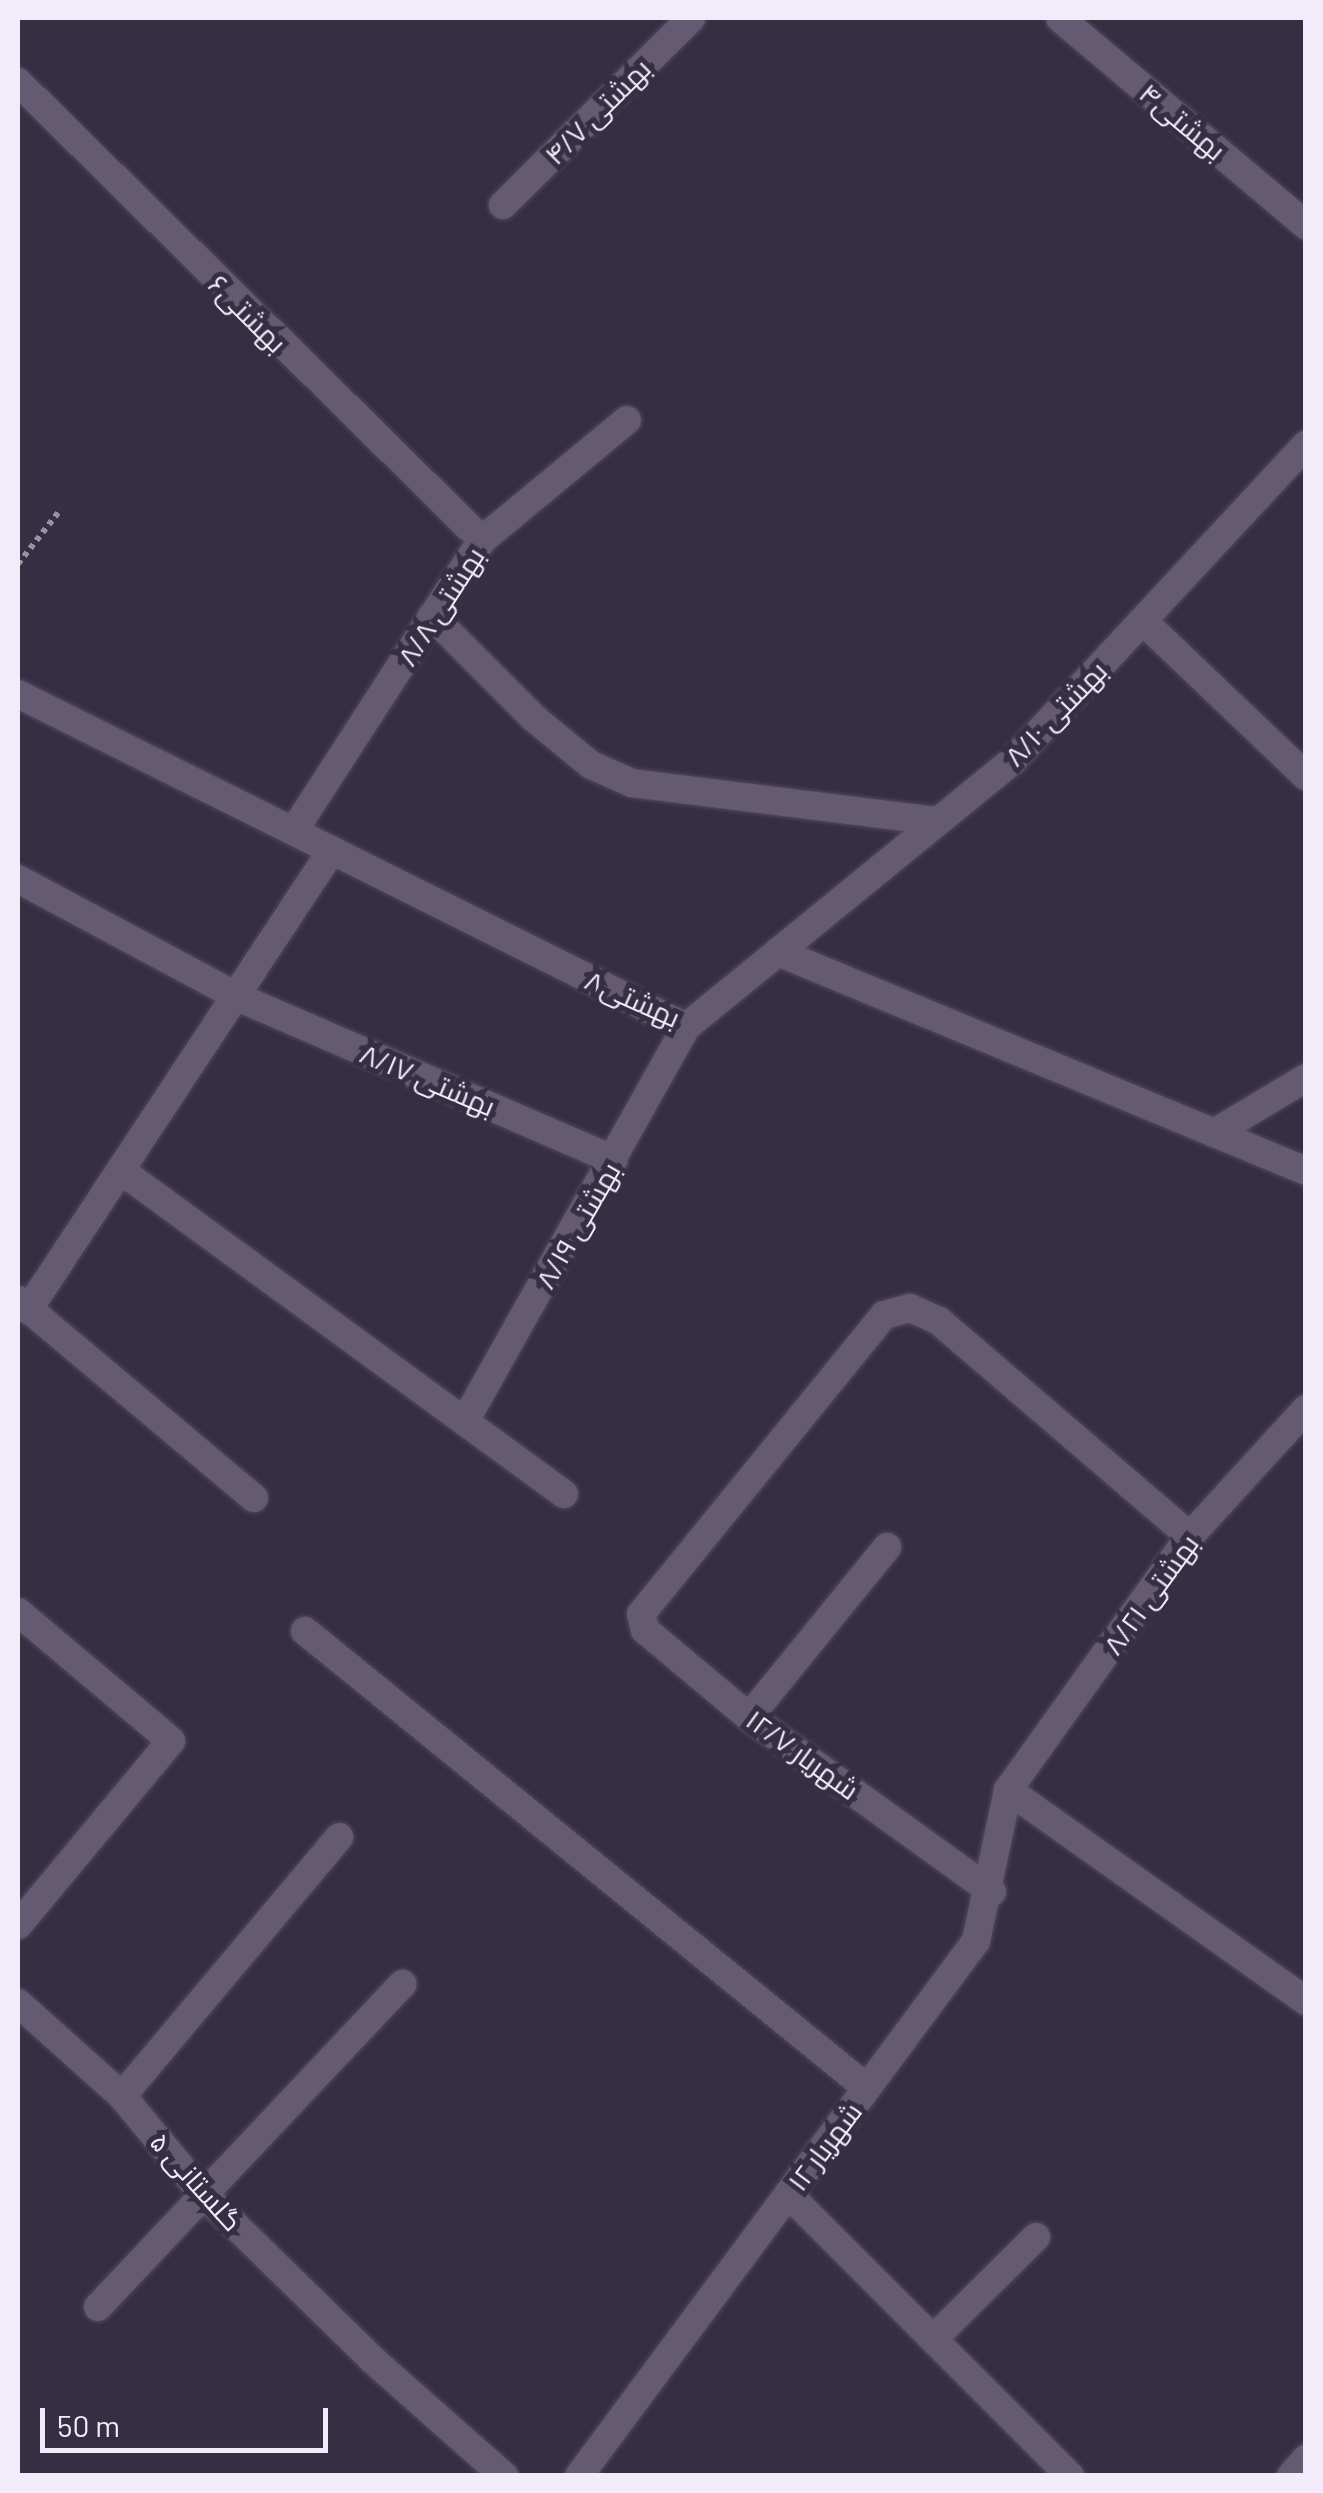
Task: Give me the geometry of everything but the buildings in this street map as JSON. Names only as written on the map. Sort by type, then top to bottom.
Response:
[{"type":"street","name":"بهشتی ۴/۷","points":[[503,204],[691,18]]},
{"type":"street","name":"بهشتی۴","points":[[1060,18],[1306,225]]},
{"type":"street","name":"بهشتی۶","points":[[18,82],[482,540]]},
{"type":"street","name":"بهشتی ۸/۸","points":[[296,829],[482,540],[627,420]]},
{"type":"street","name":"بهشتی ۸/۱۰","points":[[778,952],[1013,760],[1306,445]]},
{"type":"street","points":[[432,616],[535,719],[591,765],[632,783],[938,822]]},
{"type":"street","points":[[1143,620],[1306,776]]},
{"type":"street","name":"بهشتی۸","points":[[18,694],[296,829],[686,1027],[778,952]]},
{"type":"street","points":[[254,1498],[23,1305],[124,1172],[242,999],[332,850]]},
{"type":"street","name":"بهشتی ۸/۱۷","points":[[18,879],[242,999],[614,1160]]},
{"type":"street","points":[[778,952],[1306,1171]]},
{"type":"street","name":"بهشتی ۸/۱۹","points":[[465,1422],[686,1027]]},
{"type":"street","points":[[1214,1133],[1306,1078]]},
{"type":"street","points":[[124,1172],[564,1494]]},
{"type":"street","name":"شهریار ۱۲/۷","points":[[992,1892],[750,1716],[645,1630],[650,1600],[884,1314],[910,1308],[940,1321],[1190,1536]]},
{"type":"street","name":"بهشتی ۸/۲۱","points":[[1008,1790],[1190,1536],[1306,1410]]},
{"type":"street","points":[[750,1716],[886,1547]]},
{"type":"street","points":[[18,1612],[171,1741],[18,1924]]},
{"type":"street","points":[[306,1631],[867,2088]]},
{"type":"street","points":[[1008,1790],[1306,2001]]},
{"type":"street","name":"شهریار ۱۲","points":[[579,2476],[976,1942],[992,1892],[1008,1790]]},
{"type":"street","points":[[122,2096],[338,1838]]},
{"type":"street","points":[[98,2308],[402,1984]]},
{"type":"street","name":"گلستانی ۵","points":[[18,2004],[122,2096],[203,2194],[374,2361],[504,2476]]},
{"type":"street","points":[[788,2194],[1070,2476]]},
{"type":"street","points":[[934,2339],[1036,2237]]},
{"type":"street","points":[[1291,2476],[1306,2459]]},
{"type":"path","points":[[18,564],[61,509]]}]
